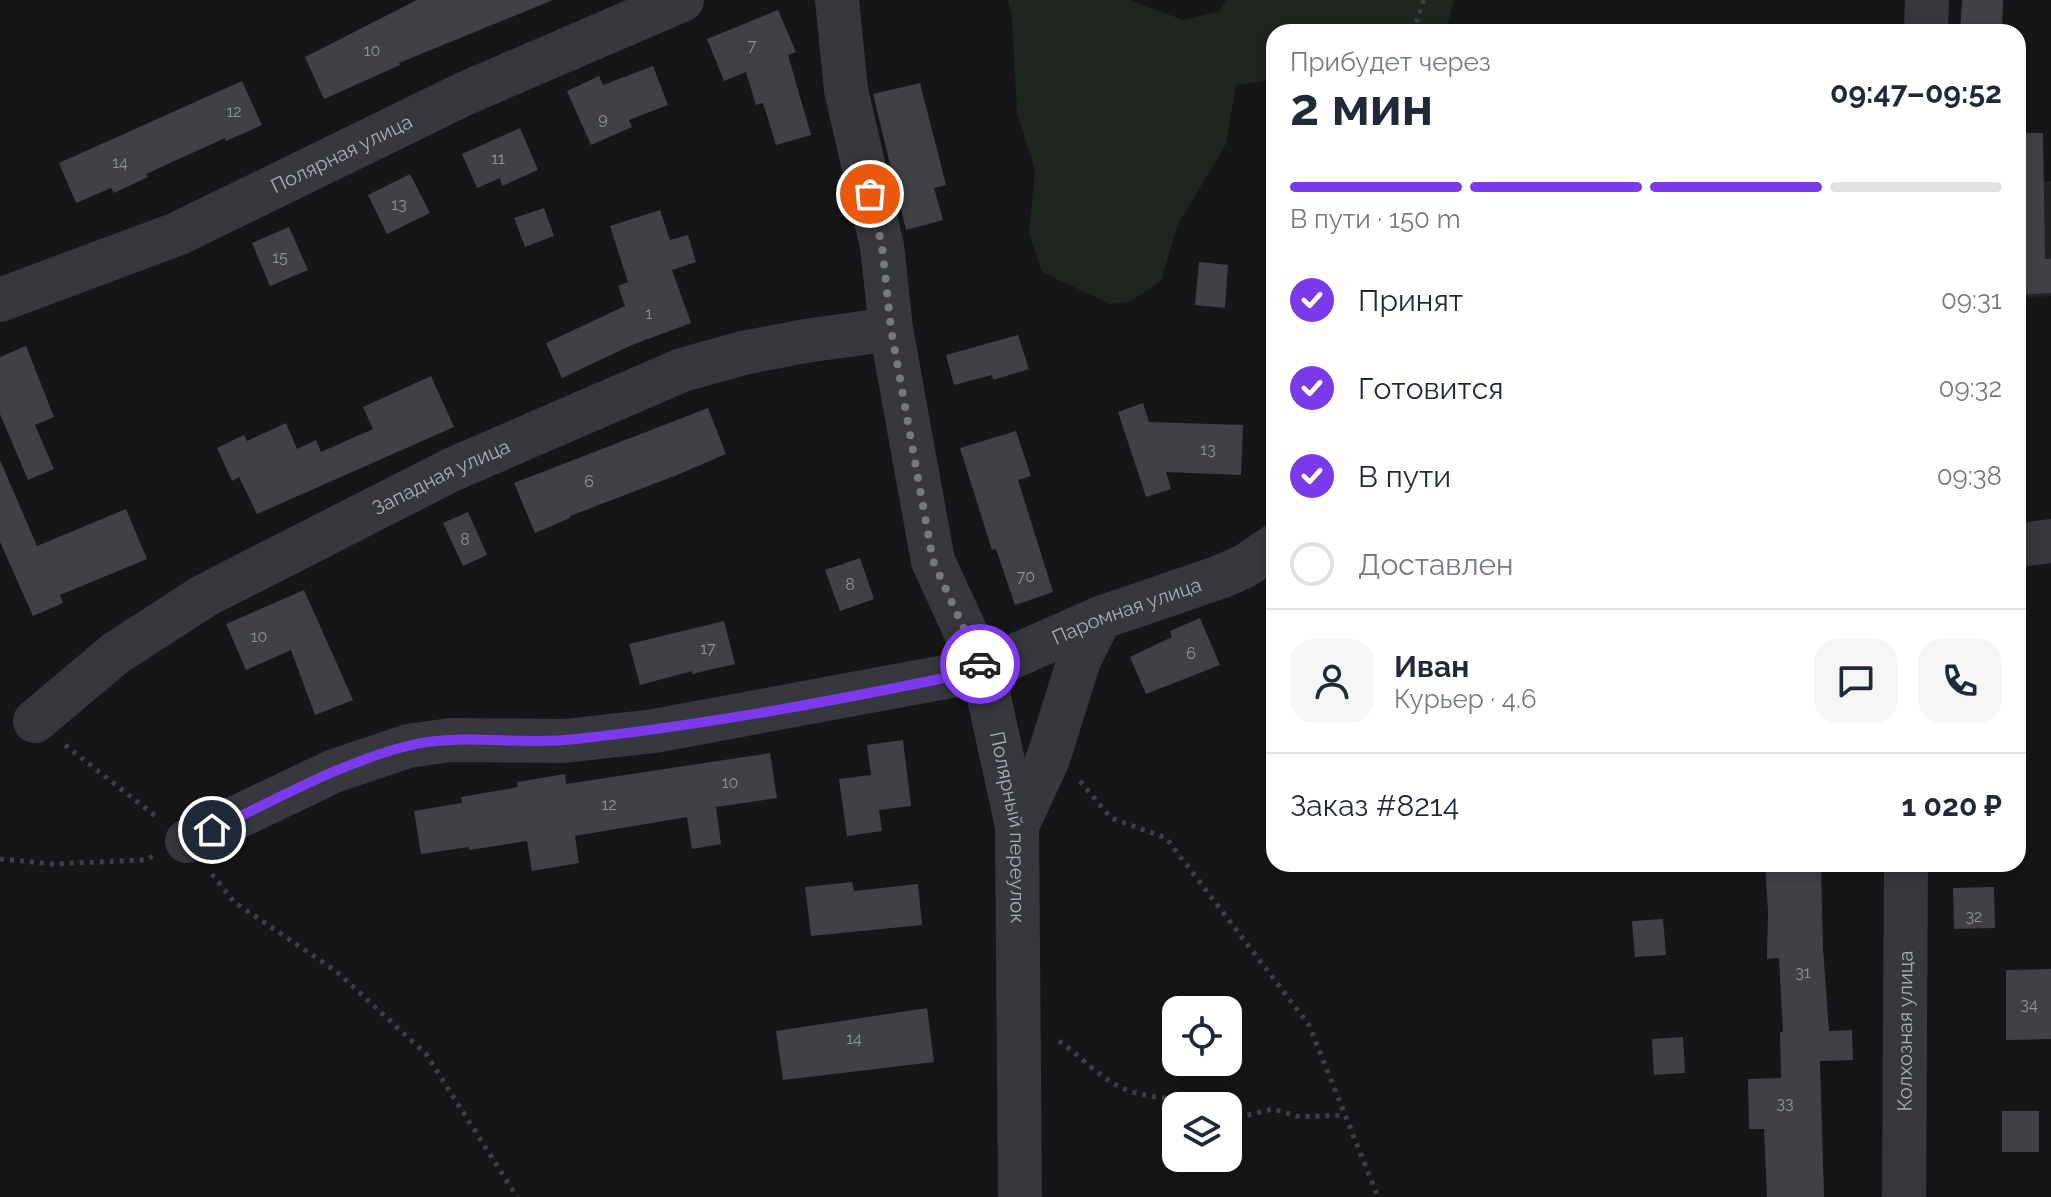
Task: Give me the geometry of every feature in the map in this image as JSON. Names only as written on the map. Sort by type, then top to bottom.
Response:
[{"type":"street","name":"Полярная улица","points":[[0,300],[177,234],[453,99],[682,0]]},
{"type":"street","name":"Полярный переулок","points":[[837,0],[846,90],[882,246],[891,329],[933,561],[983,670],[1017,826],[1020,1197]]},
{"type":"street","points":[[1926,24],[1927,0]]},
{"type":"street","name":"Западная улица","points":[[35,721],[116,653],[204,596],[451,470],[682,370],[759,350],[891,329]]},
{"type":"street","points":[[2026,544],[2051,541]]},
{"type":"street","name":"Паромная улица","points":[[187,841],[334,771],[408,746],[451,740],[564,741],[654,731],[983,670],[1100,618],[1220,577],[1245,566],[1266,552]]},
{"type":"street","points":[[1017,826],[1048,759],[1079,660],[1100,618]]},
{"type":"street","name":"Колхозная улица","points":[[1904,1197],[1906,872]]},
{"type":"path","points":[[1416,24],[1424,0]]},
{"type":"path","points":[[35,721],[187,841],[234,902],[336,971],[426,1054],[517,1197]]},
{"type":"path","points":[[1048,759],[1081,781],[1111,818],[1166,838],[1309,1025],[1378,1197]]},
{"type":"path","points":[[0,859],[53,864],[145,860],[187,841]]},
{"type":"path","points":[[1018,1027],[1060,1042],[1103,1076],[1128,1091],[1162,1096]]},
{"type":"path","points":[[1242,1117],[1273,1109],[1300,1117],[1345,1115]]},
{"type":"shaded area","points":[[1008,0],[1130,0],[1183,20],[1220,11],[1226,0],[1454,0],[1447,24],[1266,24],[1266,81],[1236,85],[1226,144],[1177,226],[1161,281],[1130,302],[1110,304],[1042,272],[1029,233],[1035,169],[1017,113],[1012,16]]},
{"type":"shaded area","points":[[2051,181],[2051,296],[2026,298],[2026,182]]},
{"type":"building","points":[[417,0],[553,0],[399,63],[324,99],[305,57]]},
{"type":"building","points":[[1962,0],[2003,0],[2002,24],[1960,24]]},
{"type":"building","points":[[778,10],[796,52],[788,55],[811,135],[776,145],[763,103],[756,105],[746,72],[724,81],[707,39]]},
{"type":"building","points":[[653,66],[668,105],[629,120],[632,127],[591,145],[567,91],[599,76],[603,85]]},
{"type":"building","points":[[242,81],[262,125],[226,141],[225,138],[146,174],[148,177],[114,193],[111,188],[76,203],[59,163]]},
{"type":"building","points":[[920,83],[946,185],[934,188],[943,220],[906,230],[873,94]]},
{"type":"building","points":[[520,128],[538,170],[502,186],[500,178],[477,188],[462,154]]},
{"type":"building","points":[[2026,133],[2043,133],[2045,259],[2051,259],[2051,293],[2026,295]]},
{"type":"building","points":[[410,174],[430,213],[387,234],[368,195]]},
{"type":"building","points":[[544,208],[554,236],[525,247],[514,218]]},
{"type":"building","points":[[660,210],[670,240],[688,235],[696,262],[672,270],[691,323],[632,345],[562,378],[546,343],[625,306],[618,286],[628,282],[610,226]]},
{"type":"building","points":[[289,227],[308,270],[270,286],[252,243]]},
{"type":"building","points":[[1199,262],[1228,265],[1225,308],[1195,305]]},
{"type":"building","points":[[1018,335],[1029,369],[993,380],[992,375],[954,385],[946,355]]},
{"type":"building","points":[[26,346],[54,417],[35,425],[54,469],[28,480],[0,414],[0,357]]},
{"type":"building","points":[[431,376],[454,427],[257,514],[239,477],[232,481],[217,448],[244,435],[247,441],[286,423],[297,449],[316,440],[321,452],[373,429],[363,407]]},
{"type":"building","points":[[1143,403],[1149,422],[1243,425],[1241,475],[1166,472],[1171,489],[1146,497],[1118,412]]},
{"type":"building","points":[[708,408],[726,454],[535,533],[514,483]]},
{"type":"building","points":[[1016,431],[1031,476],[1018,480],[1053,592],[1015,605],[996,549],[992,550],[960,448]]},
{"type":"building","points":[[0,460],[37,546],[126,509],[147,559],[60,595],[63,603],[33,616],[0,542]]},
{"type":"building","points":[[468,512],[487,555],[463,566],[443,523]]},
{"type":"building","points":[[860,558],[874,599],[840,611],[825,570]]},
{"type":"building","points":[[304,590],[353,700],[315,715],[291,650],[246,670],[226,624]]},
{"type":"building","points":[[1200,618],[1220,665],[1146,694],[1130,657],[1172,637],[1170,631]]},
{"type":"building","points":[[724,621],[735,664],[692,674],[692,671],[640,685],[629,644]]},
{"type":"building","points":[[903,740],[911,806],[879,810],[882,831],[847,836],[839,779],[871,775],[867,745]]},
{"type":"building","points":[[770,753],[777,798],[716,807],[721,844],[692,849],[687,817],[575,836],[579,863],[532,871],[527,841],[421,854],[414,811],[462,803],[461,797],[518,787],[517,782],[565,774],[566,784]]},
{"type":"building","points":[[1766,872],[1821,872],[1829,1031],[1852,1030],[1853,1060],[1820,1061],[1824,1197],[1767,1197],[1764,1129],[1749,1129],[1748,1079],[1781,1078],[1780,1032],[1783,1032],[1779,958],[1767,959]]},
{"type":"building","points":[[852,882],[854,891],[918,884],[922,925],[811,936],[805,887]]},
{"type":"building","points":[[1994,887],[1995,928],[1954,929],[1953,888]]},
{"type":"building","points":[[1663,919],[1666,955],[1635,957],[1632,921]]},
{"type":"building","points":[[2051,969],[2051,1039],[2006,1040],[2006,970]]},
{"type":"building","points":[[927,1008],[934,1062],[783,1080],[776,1031]]},
{"type":"building","points":[[1683,1037],[1685,1073],[1654,1075],[1652,1039]]},
{"type":"building","points":[[2002,1111],[2039,1111],[2039,1152],[2002,1152]]},
{"type":"way so far","points":[[870,194],[882,246],[891,329],[933,561],[980,664]]},
{"type":"route","points":[[212,830],[334,771],[408,746],[451,740],[564,741],[654,731],[983,670],[980,664]]}]
